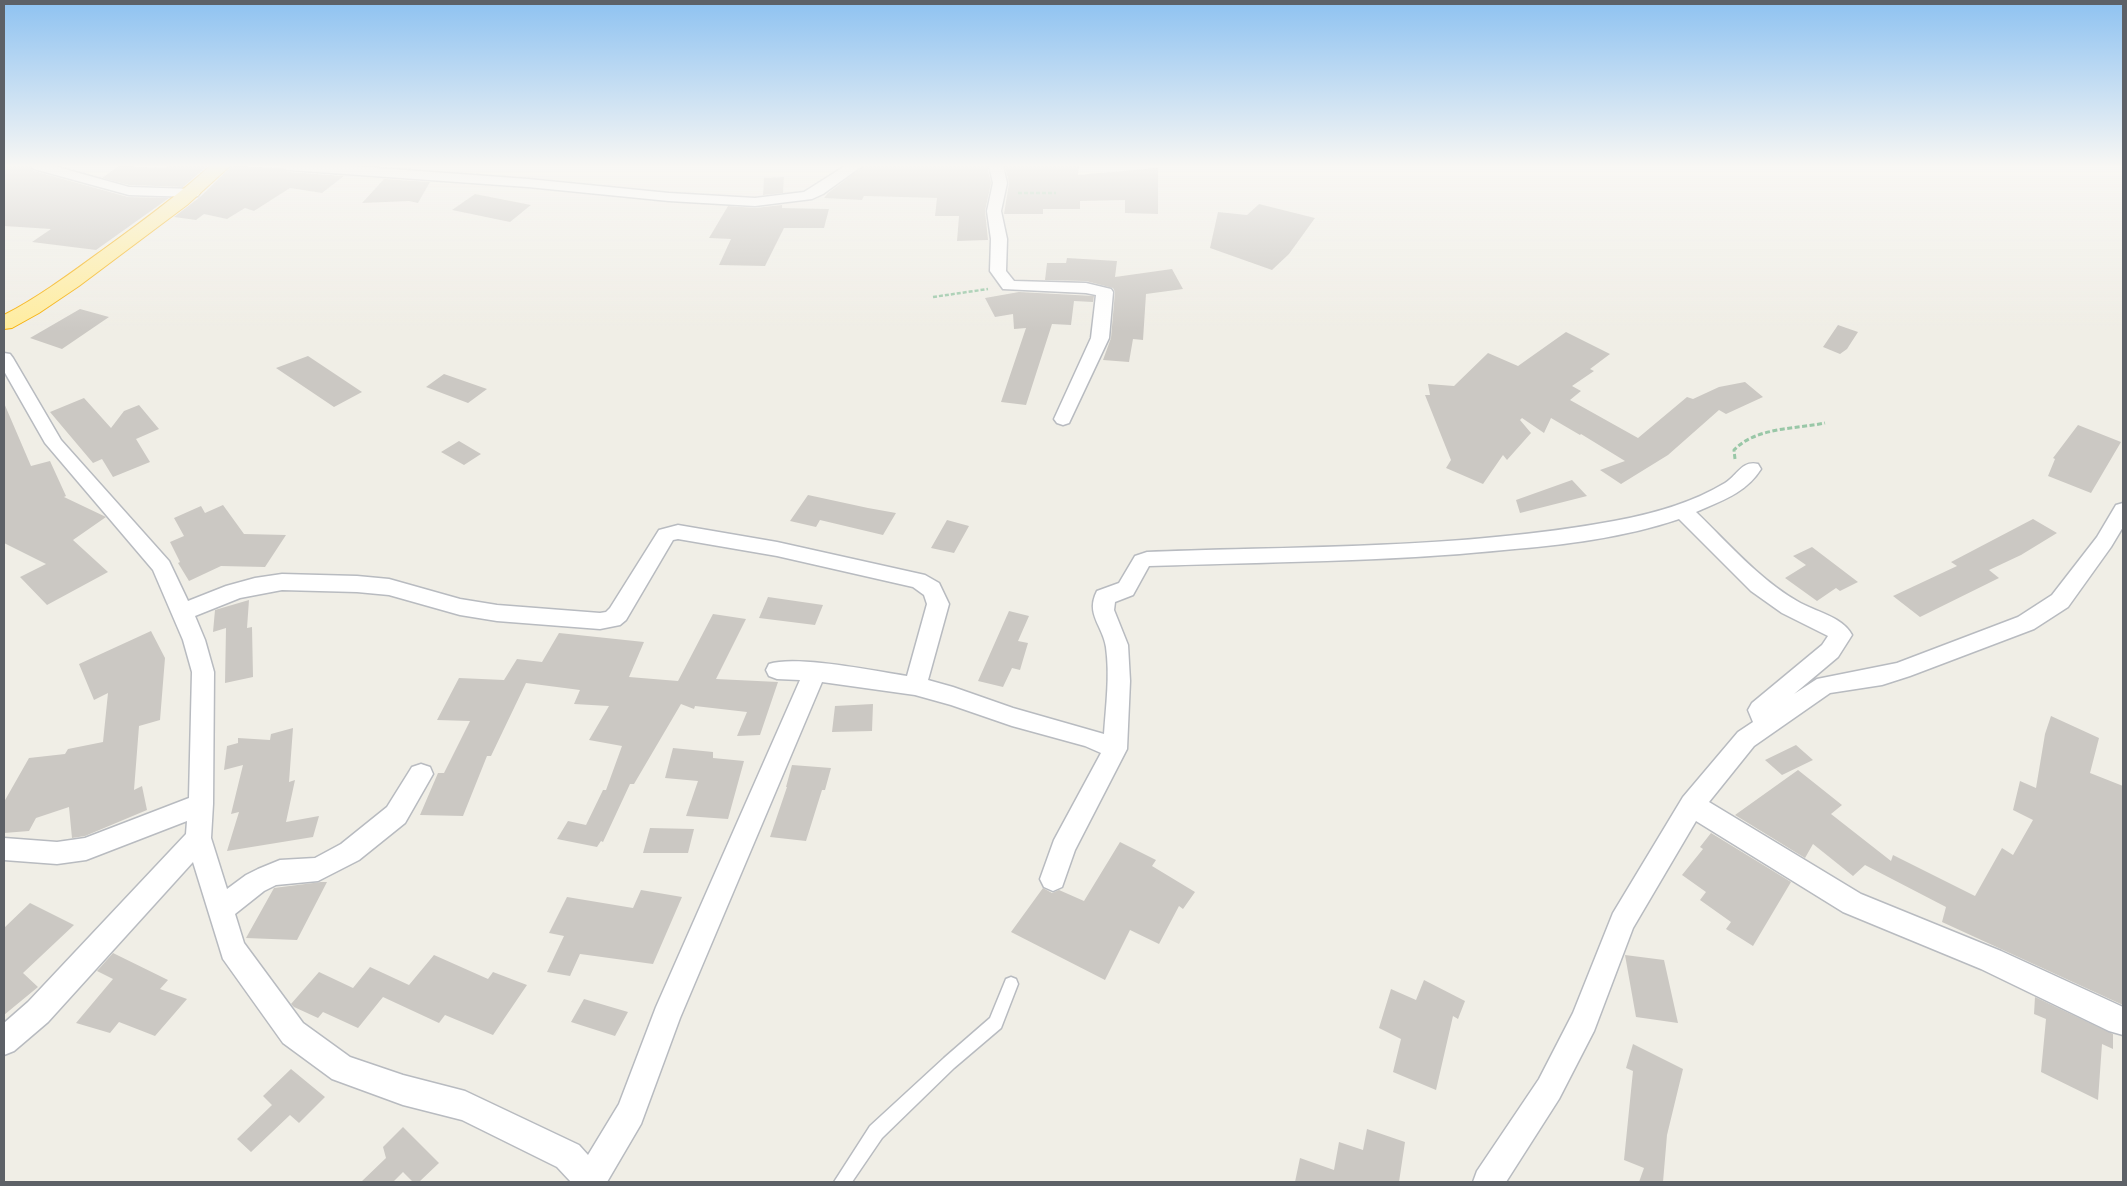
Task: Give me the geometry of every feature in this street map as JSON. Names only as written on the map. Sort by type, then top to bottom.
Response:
[{"type":"highway","points":[[4,323],[47,299],[153,221]]},
{"type":"street","points":[[996,221],[998,239],[998,270],[1009,286],[1086,288],[1105,292],[1100,338],[1063,419]]},
{"type":"street","points":[[4,358],[24,389],[54,443],[162,566],[194,640],[203,672],[201,804],[198,838],[222,909],[233,950],[293,1033],[342,1069],[403,1090],[465,1106],[568,1156],[591,1182],[630,1114],[666,1017],[815,672]]},
{"type":"street","points":[[1053,879],[1063,848],[1115,749],[1119,681],[1117,645],[1103,610],[1104,598],[1126,589],[1142,561],[1147,559],[1190,557],[1392,552],[1501,544],[1584,534],[1628,526],[1683,511],[1746,476]]},
{"type":"street","points":[[1488,1182],[1549,1089],[1584,1021],[1622,922],[1692,806],[1746,739],[1826,685],[1882,676],[1902,670],[2026,623],[2060,602],[2104,542],[2123,510]]},
{"type":"street","points":[[1683,511],[1758,585],[1790,607],[1835,630],[1840,635],[1830,651],[1764,705],[1760,710],[1766,724]]},
{"type":"street","points":[[183,612],[234,592],[255,586],[282,582],[389,587],[460,607],[497,613],[600,621],[612,619],[618,614],[666,535],[678,532],[786,551],[918,580],[931,587],[936,593],[938,604],[915,686]]},
{"type":"street","points":[[777,670],[815,672],[915,686],[953,696],[1012,717],[1090,738],[1115,749]]},
{"type":"street","points":[[222,909],[255,883],[267,877],[280,872],[318,869],[350,852],[396,815],[421,774]]},
{"type":"street","points":[[4,849],[58,853],[86,849],[201,804]]},
{"type":"street","points":[[1692,806],[1852,902],[1991,960],[2123,1021]]},
{"type":"street","points":[[4,1041],[38,1012],[198,838]]},
{"type":"lane","points":[[842,1182],[876,1132],[949,1063],[996,1023],[1011,984]]},
{"type":"path","points":[[934,297],[1009,286]]},
{"type":"path","points":[[1746,476],[1733,455],[1738,443],[1765,433],[1825,423]]},
{"type":"building","points":[[4,221],[136,221],[96,250],[32,242],[51,229],[4,226]]},
{"type":"building","points":[[719,221],[826,221],[824,228],[784,228],[765,266],[719,265],[731,239],[709,238]]},
{"type":"building","points":[[959,221],[986,221],[988,240],[957,241]]},
{"type":"building","points":[[1216,221],[1313,221],[1289,254],[1272,270],[1210,248]]},
{"type":"building","points":[[1067,258],[1117,261],[1115,277],[1172,269],[1183,289],[1146,294],[1143,340],[1133,339],[1129,362],[1103,360],[1111,338],[1115,292],[1113,288],[1086,281],[1045,280],[1047,263],[1066,263]]},
{"type":"building","points":[[1019,292],[1094,296],[1093,302],[1074,301],[1071,325],[1052,324],[1026,405],[1001,402],[1026,328],[1014,329],[1013,314],[995,317],[985,298]]},
{"type":"building","points":[[80,309],[109,317],[62,349],[30,338]]},
{"type":"building","points":[[1838,325],[1858,332],[1847,349],[1840,354],[1823,347]]},
{"type":"building","points":[[1566,332],[1610,354],[1590,369],[1594,371],[1572,386],[1581,391],[1570,400],[1638,438],[1687,397],[1693,399],[1719,387],[1745,382],[1763,397],[1726,414],[1719,410],[1668,455],[1621,484],[1600,470],[1625,461],[1551,418],[1544,433],[1522,418],[1520,420],[1531,433],[1507,460],[1503,455],[1483,484],[1446,468],[1451,460],[1425,395],[1430,395],[1428,384],[1454,386],[1488,353],[1518,366]]},
{"type":"building","points":[[308,356],[362,392],[334,407],[276,368]]},
{"type":"building","points":[[444,374],[487,389],[468,403],[426,387]]},
{"type":"building","points":[[84,398],[111,428],[124,411],[139,405],[159,429],[136,439],[150,462],[113,477],[102,459],[93,463],[50,412]]},
{"type":"building","points":[[4,403],[31,466],[50,461],[66,496],[64,497],[106,517],[73,540],[108,572],[47,605],[20,577],[46,564],[4,543]]},
{"type":"building","points":[[2078,425],[2121,442],[2091,493],[2048,476],[2055,459],[2053,458]]},
{"type":"building","points":[[459,441],[481,454],[464,465],[441,452]]},
{"type":"building","points":[[1572,480],[1587,496],[1520,513],[1516,500]]},
{"type":"building","points":[[808,495],[896,513],[883,535],[820,520],[816,527],[790,521]]},
{"type":"building","points":[[223,505],[244,534],[286,535],[265,567],[221,566],[189,581],[178,563],[180,562],[170,542],[184,536],[174,518],[201,506],[205,513]]},
{"type":"building","points":[[2033,519],[2057,533],[2021,555],[1989,570],[1999,578],[1920,617],[1893,596],[1957,566],[1951,562]]},
{"type":"building","points":[[947,520],[969,526],[954,553],[931,548]]},
{"type":"building","points":[[1812,547],[1858,582],[1840,591],[1836,588],[1817,601],[1785,578],[1806,565],[1793,556]]},
{"type":"building","points":[[768,597],[823,605],[815,625],[759,618]]},
{"type":"building","points":[[249,600],[247,628],[252,627],[253,677],[225,683],[226,628],[213,632],[215,610]]},
{"type":"building","points":[[1009,611],[1029,616],[1018,641],[1028,643],[1020,670],[1012,668],[1003,687],[978,681]]},
{"type":"building","points":[[713,614],[746,619],[716,679],[778,682],[760,735],[737,736],[747,712],[695,706],[694,709],[681,704],[634,784],[630,784],[603,842],[601,841],[597,847],[557,839],[568,821],[586,825],[603,790],[606,790],[622,746],[589,740],[609,706],[574,704],[580,690],[526,683],[491,756],[487,756],[463,816],[420,815],[438,773],[444,773],[470,721],[437,720],[459,678],[504,680],[517,659],[542,662],[559,633],[644,642],[629,677],[678,681]]},
{"type":"building","points":[[151,631],[165,658],[160,720],[139,726],[134,790],[142,786],[147,810],[85,836],[72,838],[69,807],[36,818],[29,831],[4,833],[4,802],[29,758],[65,754],[68,749],[103,742],[108,693],[94,700],[79,664]]},
{"type":"building","points":[[873,704],[872,731],[832,732],[835,706]]},
{"type":"building","points":[[2051,716],[2099,738],[2090,773],[2123,786],[2123,1005],[1942,922],[1946,907],[1865,865],[1853,876],[1813,844],[1805,858],[1735,815],[1798,770],[1842,805],[1831,814],[1891,861],[1893,855],[1975,896],[2002,848],[2013,855],[2033,820],[2013,810],[2020,781],[2036,788],[2045,734]]},
{"type":"building","points":[[293,728],[289,782],[295,780],[286,822],[319,816],[313,837],[227,851],[239,812],[231,814],[243,765],[224,770],[227,746],[238,743],[238,738],[270,740],[271,734]]},
{"type":"building","points":[[1796,745],[1813,760],[1782,775],[1765,760]]},
{"type":"building","points":[[673,748],[713,752],[713,758],[744,761],[728,819],[686,816],[698,781],[665,778]]},
{"type":"building","points":[[792,765],[831,768],[806,841],[770,837],[787,787]]},
{"type":"building","points":[[650,828],[694,829],[688,853],[643,853]]},
{"type":"building","points":[[1711,833],[1791,882],[1753,946],[1726,929],[1731,922],[1700,900],[1706,892],[1682,875],[1703,849],[1700,847]]},
{"type":"building","points":[[1120,842],[1156,860],[1152,866],[1195,892],[1183,909],[1179,906],[1159,944],[1130,930],[1105,980],[1011,932],[1043,888],[1052,893],[1059,890],[1084,901]]},
{"type":"building","points":[[327,882],[297,940],[246,938],[274,888]]},
{"type":"building","points":[[641,890],[682,897],[653,964],[580,954],[570,976],[547,972],[564,936],[549,933],[567,897],[633,908]]},
{"type":"building","points":[[30,903],[74,925],[23,973],[38,987],[4,1015],[4,928]]},
{"type":"building","points":[[113,953],[168,980],[160,989],[187,999],[155,1036],[119,1022],[110,1033],[76,1023],[113,979],[97,971]]},
{"type":"building","points":[[434,955],[488,979],[493,972],[527,985],[493,1035],[445,1015],[439,1023],[383,997],[358,1028],[323,1012],[318,1018],[291,1004],[319,972],[353,988],[370,967],[409,985]]},
{"type":"building","points":[[1625,955],[1664,960],[1678,1023],[1636,1017]]},
{"type":"building","points":[[1424,980],[1465,1001],[1458,1019],[1453,1016],[1436,1090],[1393,1072],[1401,1039],[1379,1028],[1391,989],[1416,1000]]},
{"type":"building","points":[[2035,997],[2113,1034],[2113,1049],[2102,1044],[2098,1100],[2041,1072],[2046,1019],[2034,1014]]},
{"type":"building","points":[[584,999],[628,1012],[615,1036],[571,1022]]},
{"type":"building","points":[[1633,1044],[1683,1069],[1667,1135],[1663,1182],[1639,1182],[1644,1168],[1624,1160],[1633,1071],[1626,1068]]},
{"type":"building","points":[[291,1069],[325,1097],[299,1123],[290,1115],[251,1152],[237,1139],[272,1105],[263,1096]]},
{"type":"building","points":[[403,1127],[439,1163],[419,1182],[413,1182],[403,1172],[393,1182],[361,1182],[386,1158],[383,1147]]},
{"type":"building","points":[[1367,1129],[1405,1142],[1399,1182],[1295,1182],[1300,1158],[1334,1170],[1339,1142],[1363,1150]]}]
